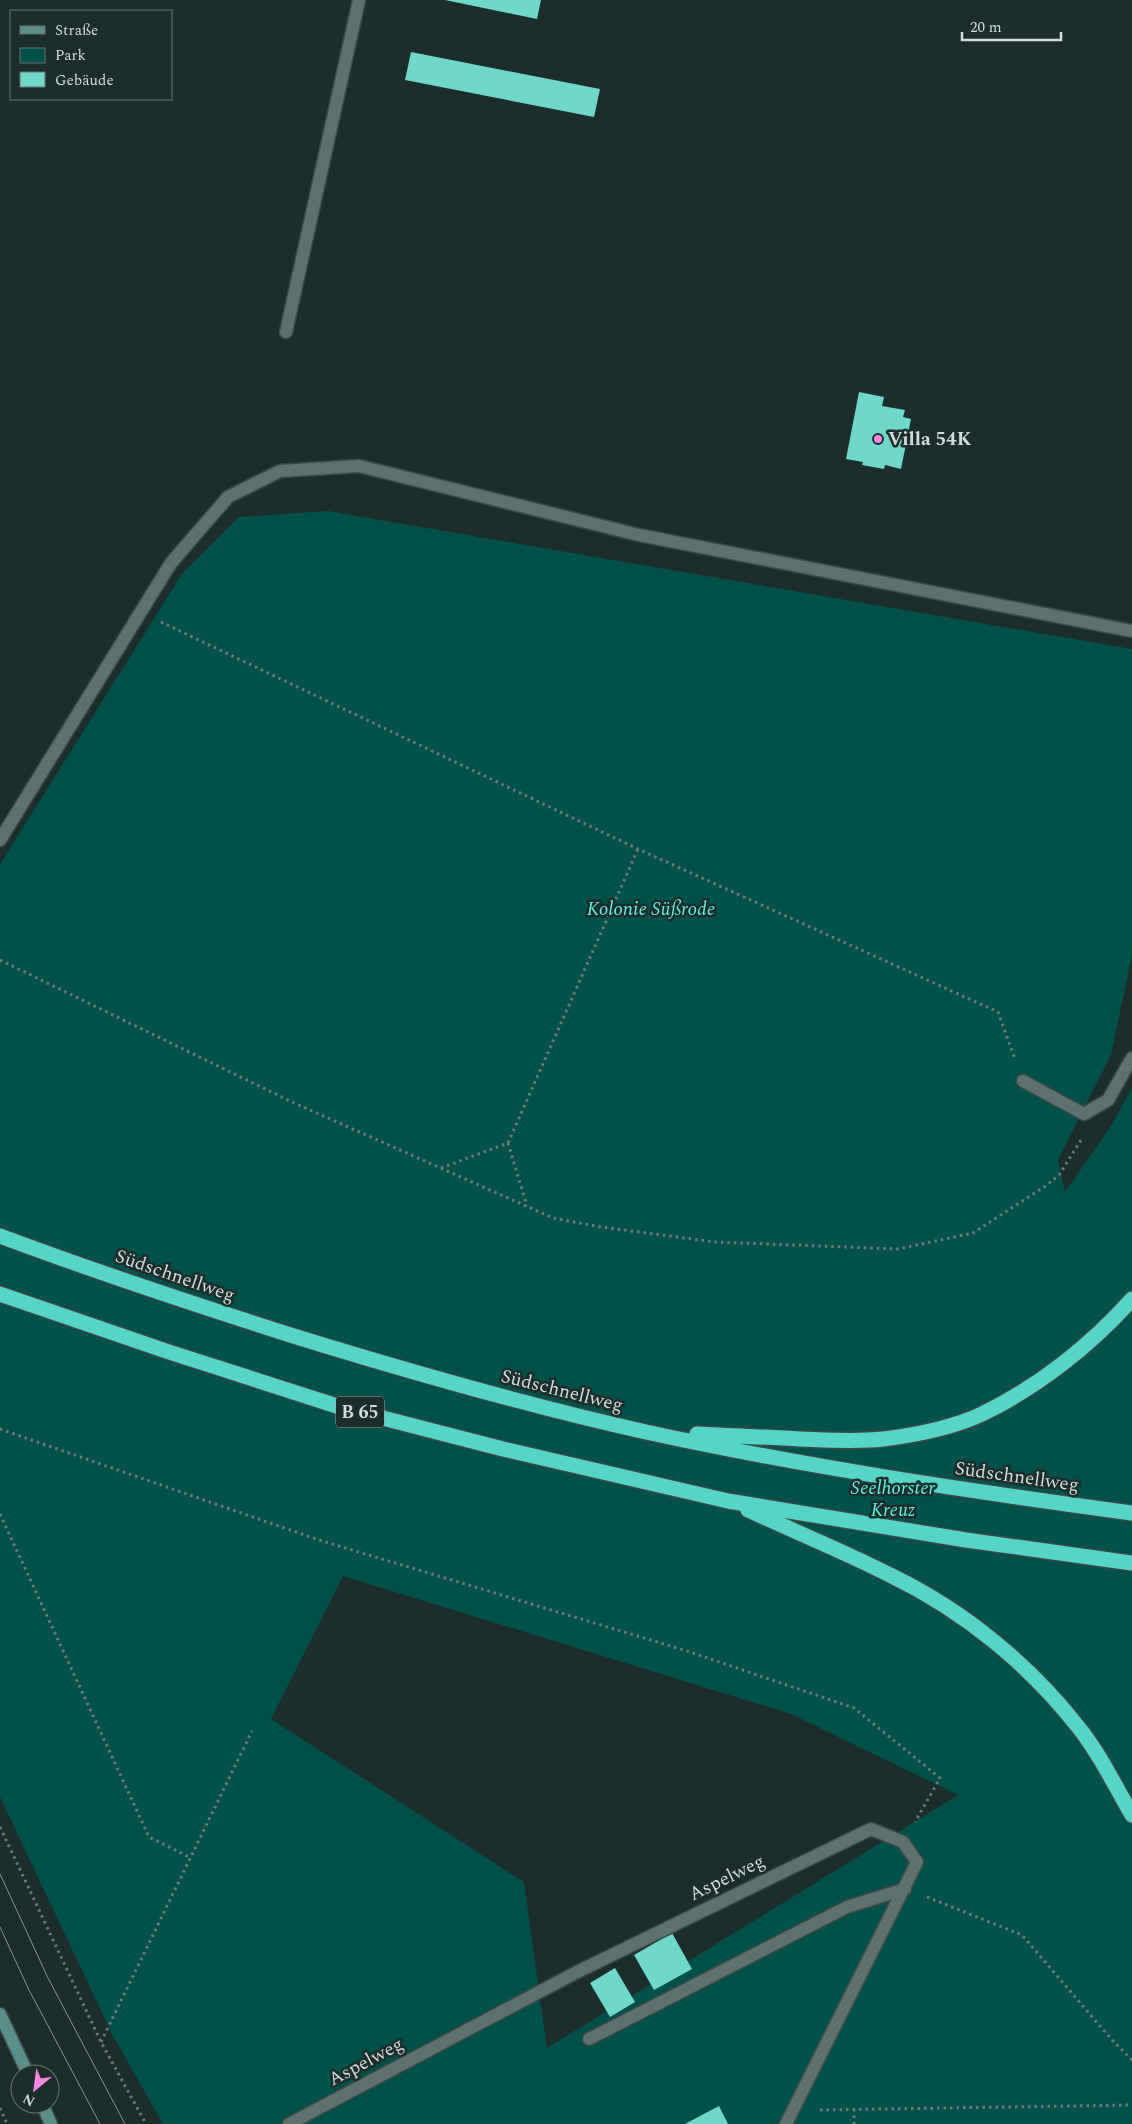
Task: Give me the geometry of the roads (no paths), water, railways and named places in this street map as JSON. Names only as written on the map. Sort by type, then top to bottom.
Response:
[{"type":"highway","name":"Südschnellweg","points":[[0,1236],[186,1302],[353,1354],[508,1398],[646,1432],[792,1460],[983,1493],[1132,1513]]},
{"type":"highway","name":"B 65","points":[[0,1294],[340,1407],[503,1449],[728,1501],[966,1540],[1132,1563]]},
{"type":"highway","points":[[646,1432],[829,1440],[882,1439],[929,1432],[981,1415],[1023,1392],[1068,1359],[1102,1330],[1132,1299]]},
{"type":"highway","points":[[728,1501],[894,1576],[951,1611],[1006,1651],[1047,1691],[1079,1728],[1132,1815]]},
{"type":"main road","points":[[0,2014],[23,2064]]},
{"type":"lane","points":[[286,332],[359,0]]},
{"type":"lane","points":[[0,840],[171,563],[228,497],[280,471],[359,466],[639,535],[1132,631]]},
{"type":"lane","points":[[1023,1081],[1084,1114],[1108,1100],[1132,1058]]},
{"type":"lane","name":"Aspelweg","points":[[289,2124],[578,1972],[871,1829],[903,1842],[917,1862],[905,1889]]},
{"type":"lane","points":[[589,2039],[847,1907],[905,1889]]},
{"type":"lane","points":[[786,2124],[905,1889]]},
{"type":"tram line","points":[[0,1874],[48,1978],[125,2124]]},
{"type":"tram line","points":[[0,1927],[28,1988],[100,2124]]},
{"type":"place","name":"Villa 54K","points":[[878,439]]},
{"type":"park label","name":"Kolonie Süßrode","points":[[651,909]]},
{"type":"park label","name":"Seelhorster Kreuz","points":[[893,1499]]}]
